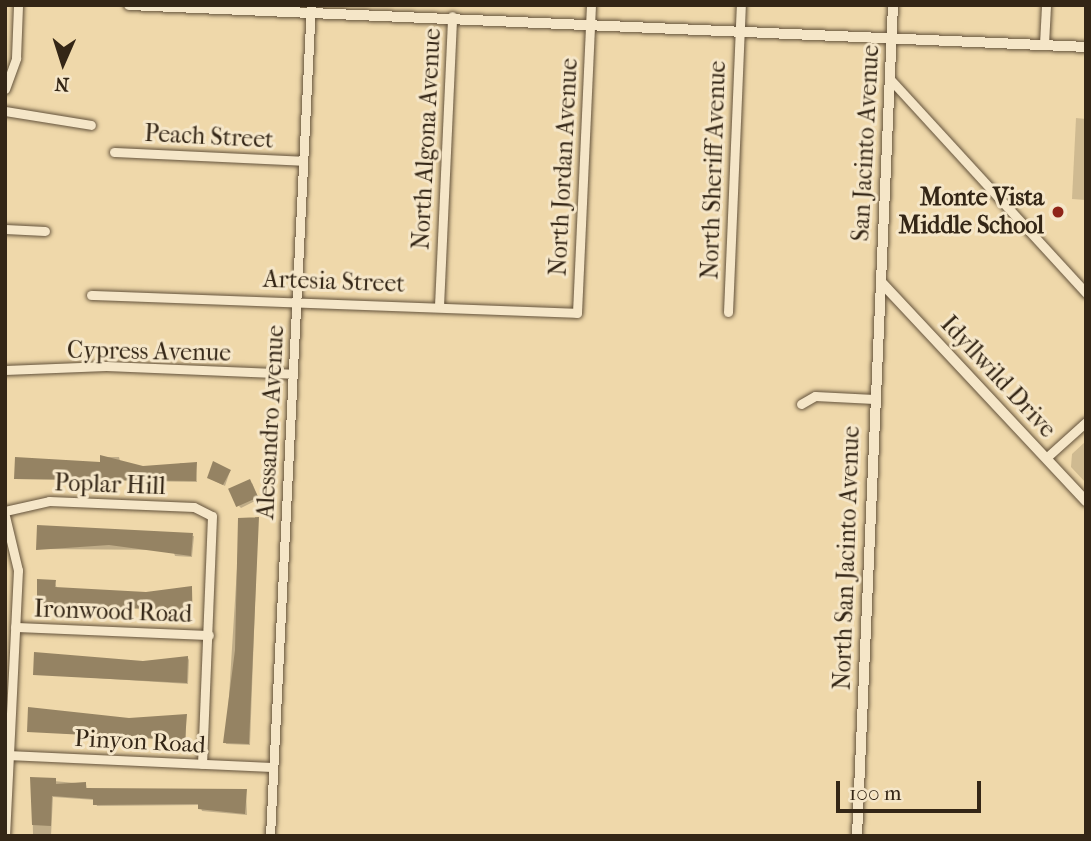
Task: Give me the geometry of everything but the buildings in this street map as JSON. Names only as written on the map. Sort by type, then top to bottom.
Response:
[{"type":"street","points":[[5,89],[16,58],[19,5]]},
{"type":"street","points":[[129,5],[311,8],[1086,47]]},
{"type":"street","name":"North Jordan Avenue","points":[[577,313],[591,5]]},
{"type":"street","name":"North Sheriff Avenue","points":[[728,312],[741,5]]},
{"type":"street","name":"San Jacinto Avenue","points":[[881,282],[893,5]]},
{"type":"street","points":[[1044,44],[1046,5]]},
{"type":"street","name":"Alessandro Avenue","points":[[270,836],[311,8]]},
{"type":"street","name":"North Algona Avenue","points":[[439,306],[452,16]]},
{"type":"street","points":[[890,79],[1086,293]]},
{"type":"street","points":[[5,111],[91,125]]},
{"type":"street","name":"Peach Street","points":[[114,152],[303,160]]},
{"type":"street","points":[[5,229],[45,231]]},
{"type":"street","name":"North San Jacinto Avenue","points":[[857,836],[881,282]]},
{"type":"street","name":"Idyllwild Drive","points":[[881,282],[1086,501]]},
{"type":"street","name":"Artesia Street","points":[[90,295],[296,298],[577,313]]},
{"type":"street","name":"Cypress Avenue","points":[[5,370],[106,366],[293,374]]},
{"type":"street","points":[[801,404],[814,396],[874,400]]},
{"type":"street","points":[[1046,458],[1086,422]]},
{"type":"street","name":"Poplar Hill","points":[[5,514],[48,501],[194,507],[212,516],[209,635]]},
{"type":"street","points":[[5,514],[18,570],[5,836]]},
{"type":"street","name":"Ironwood Road","points":[[15,627],[209,635]]},
{"type":"street","points":[[202,764],[209,635]]},
{"type":"street","name":"Pinyon Road","points":[[7,755],[273,768]]},
{"type":"shaded area","points":[[1076,118],[1086,119],[1086,200],[1072,199]]},
{"type":"shaded area","points":[[1086,441],[1086,483],[1071,467],[1072,454]]},
{"type":"place","name":"Monte Vista Middle School","points":[[1058,212]]}]
